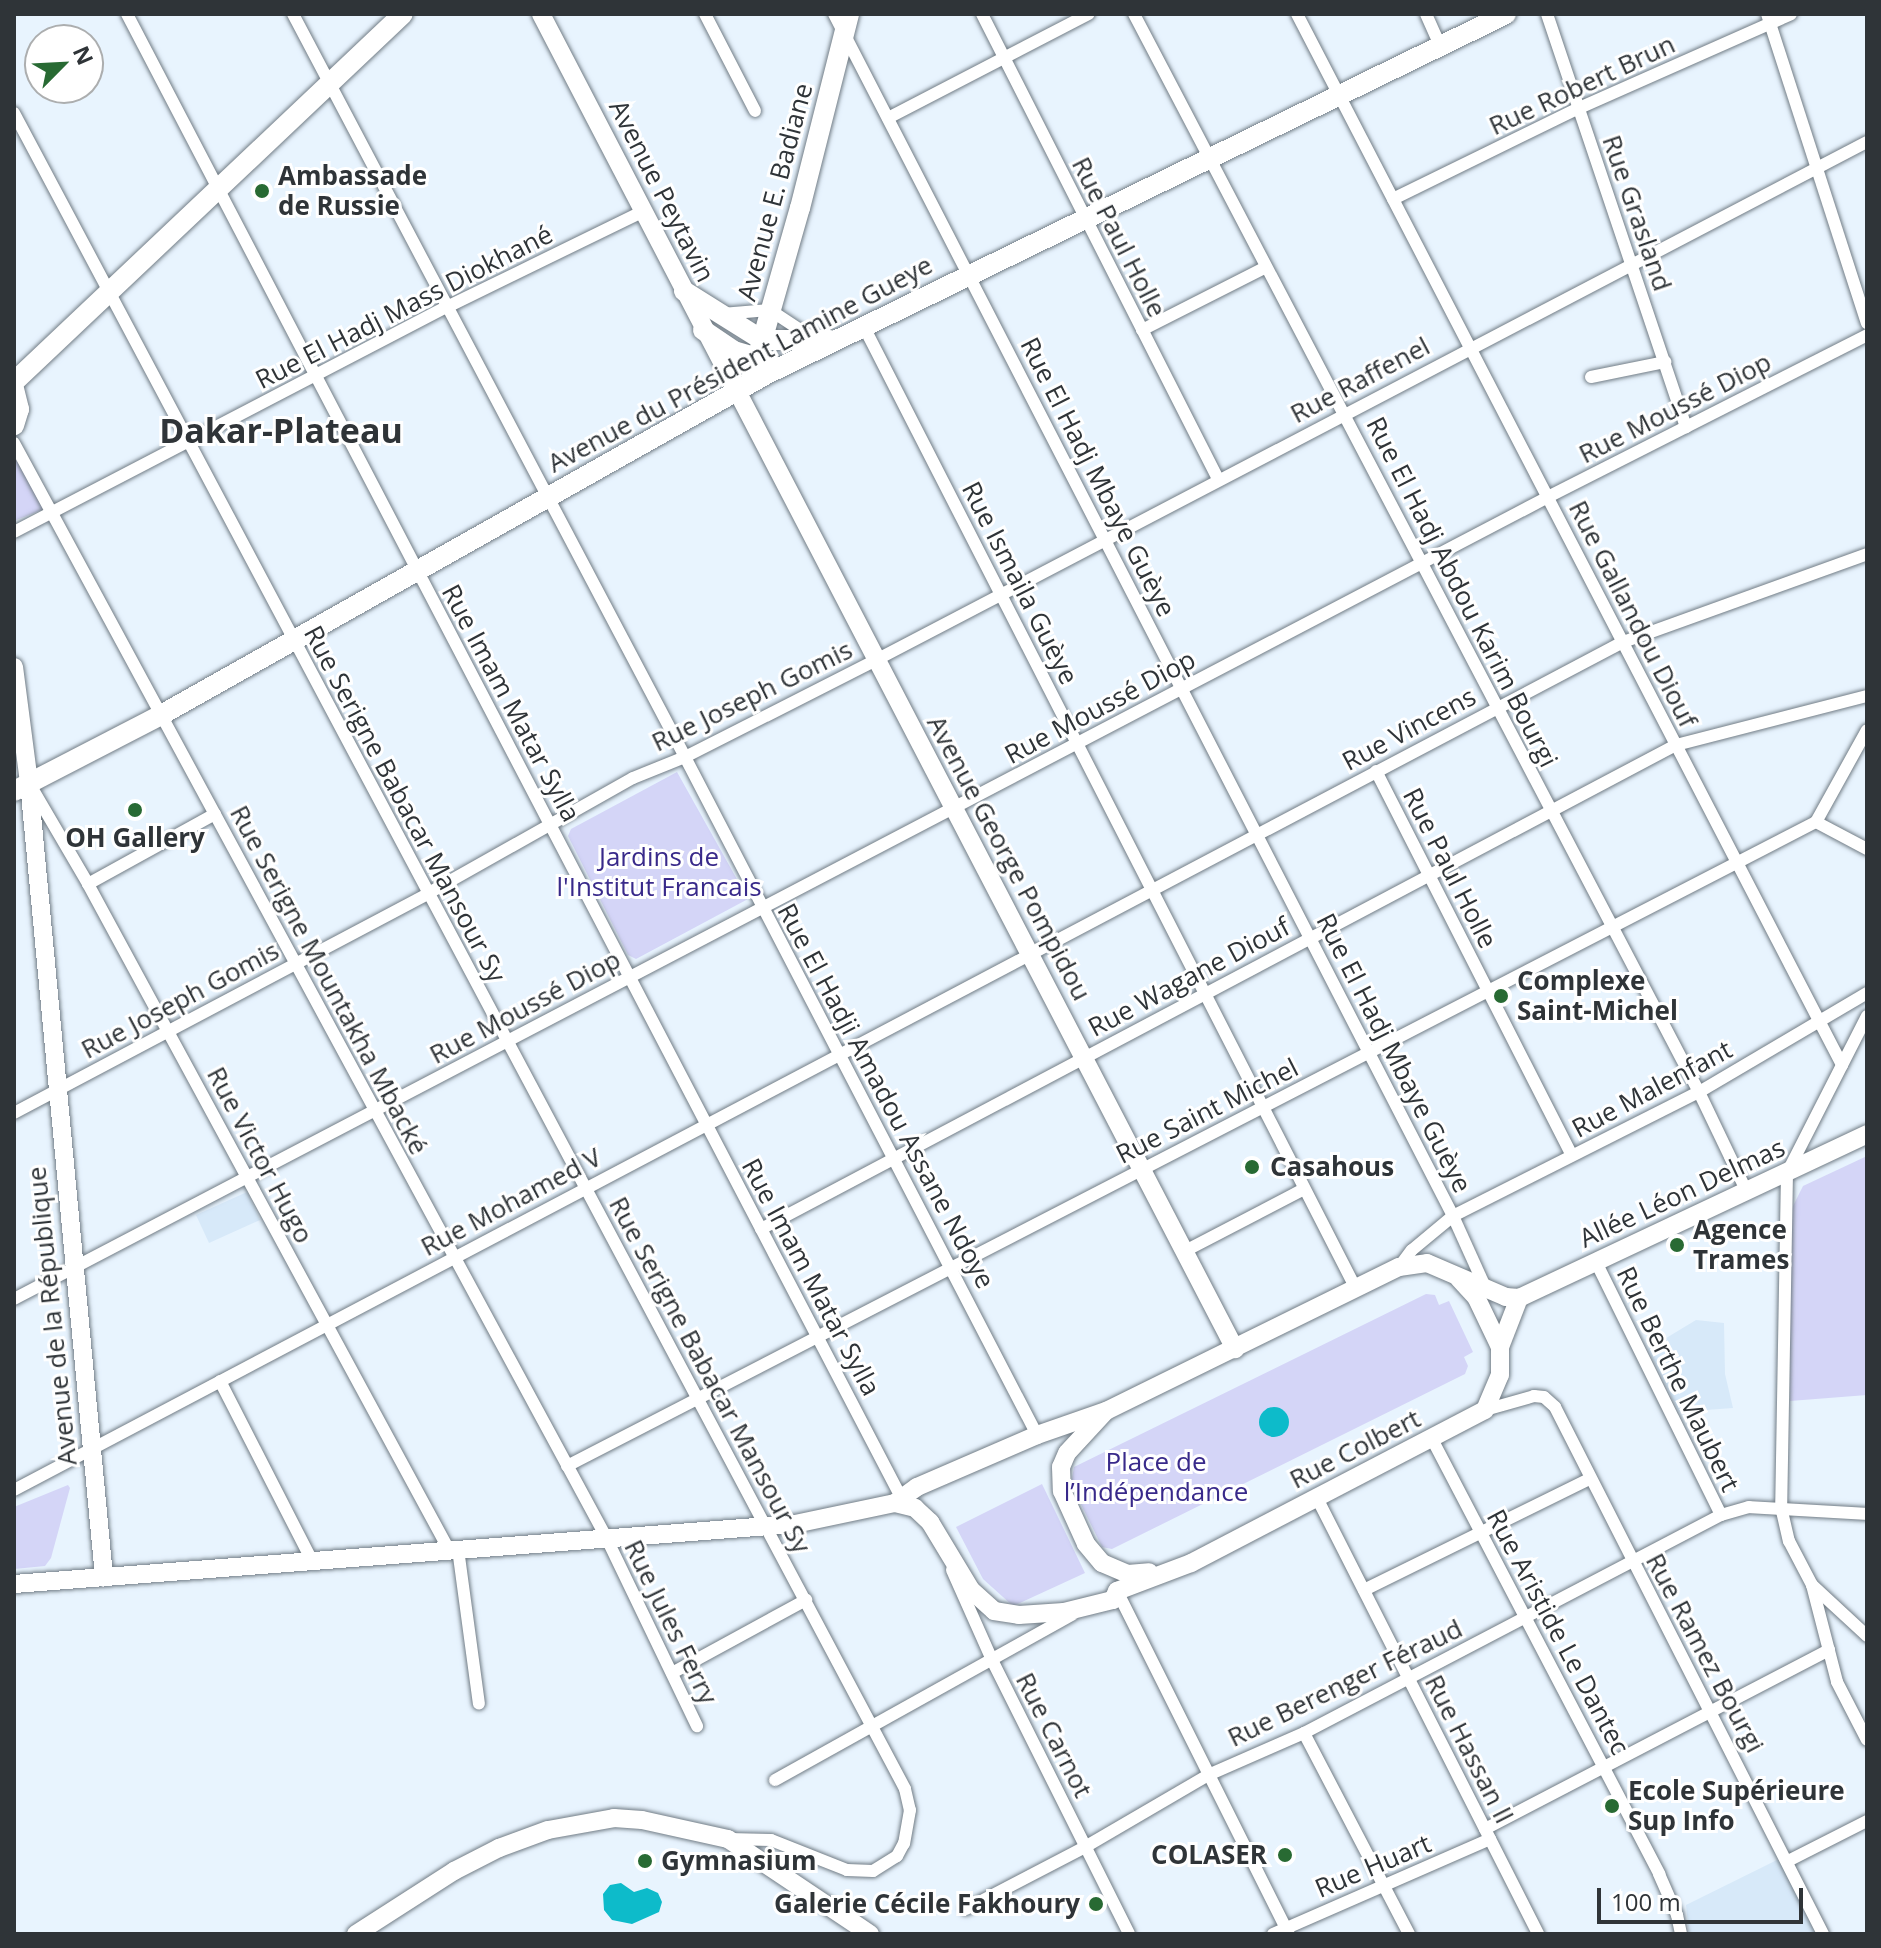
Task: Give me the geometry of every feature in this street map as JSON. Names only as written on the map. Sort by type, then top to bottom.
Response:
[{"type":"main road","points":[[14,382],[403,14]]},
{"type":"main road","name":"Avenue du Président Lamine Gueye","points":[[22,787],[161,715],[547,495],[793,362],[825,340],[863,325],[1340,97],[1506,14]]},
{"type":"main road","name":"Avenue E. Badiane","points":[[743,387],[759,350],[770,310],[842,20]]},
{"type":"main road","points":[[684,291],[722,314],[759,350],[793,362]]},
{"type":"main road","points":[[703,330],[734,351],[825,340]]},
{"type":"main road","points":[[14,389],[19,409],[14,425]]},
{"type":"street","name":"Rue Imam Matar Sylla","points":[[127,14],[818,1337],[898,1500]]},
{"type":"street","name":"Rue El Hadji Amadou Assane Ndoye","points":[[293,14],[685,757],[1037,1435]]},
{"type":"street","name":"Avenue Peytavin","points":[[541,14],[703,330],[743,387]]},
{"type":"street","points":[[705,14],[755,111]]},
{"type":"street","name":"Rue Paul Holle","points":[[982,14],[1218,479]]},
{"type":"street","points":[[888,118],[1089,14]]},
{"type":"street","name":"Rue El Hadj Abdou Karim Bourgi","points":[[1134,14],[1345,412],[1549,812],[1699,1092],[1747,1192]]},
{"type":"street","name":"Rue Gallandou Diouf","points":[[1297,14],[1842,1065]]},
{"type":"street","points":[[1426,14],[1440,46]]},
{"type":"street","name":"Rue Grasland","points":[[1547,14],[1686,427]]},
{"type":"street","name":"Rue Robert Brun","points":[[1393,199],[1769,19],[1791,14]]},
{"type":"street","points":[[1769,19],[1867,323]]},
{"type":"street","name":"Rue El Hadj Mbaye Guèye","points":[[842,20],[888,118],[1453,1216],[1485,1287]]},
{"type":"street","name":"Rue Serigne Babacar Mansour Sy","points":[[14,113],[187,444],[873,1725],[905,1789],[910,1810],[904,1843],[886,1864],[873,1871],[847,1870],[771,1840],[728,1839]]},
{"type":"street","name":"Rue Raffenel","points":[[876,660],[1345,412],[1867,142]]},
{"type":"street","name":"Rue El Hadj Mass Diokhané","points":[[14,532],[447,307],[644,211]]},
{"type":"street","points":[[1142,330],[1266,267]]},
{"type":"street","points":[[722,314],[770,310],[825,340]]},
{"type":"street","name":"Rue Ismaila Guèye","points":[[863,325],[1356,1289]]},
{"type":"street","name":"Rue Moussé Diop","points":[[14,1299],[1548,497],[1867,335]]},
{"type":"street","points":[[1591,377],[1665,362]]},
{"type":"street","name":"Avenue George Pompidou","points":[[743,387],[876,660],[1235,1349]]},
{"type":"street","name":"Rue Serigne Mountakha Mbacké","points":[[14,443],[606,1537]]},
{"type":"street","name":"Rue Vincens","points":[[1029,953],[1623,642],[1867,554]]},
{"type":"street","name":"Rue Joseph Gomis","points":[[14,1113],[427,894],[633,778],[685,757],[876,660]]},
{"type":"street","name":"Avenue de la République","points":[[14,667],[22,787],[57,1091],[104,1577]]},
{"type":"street","name":"Rue Wagane Diouf","points":[[761,1229],[1676,745],[1867,696]]},
{"type":"street","points":[[1867,730],[1816,822],[1867,849]]},
{"type":"street","name":"Rue Paul Holle","points":[[1376,771],[1572,1155]]},
{"type":"street","name":"Rue Victor Hugo","points":[[22,787],[88,884],[453,1550]]},
{"type":"street","points":[[88,884],[215,814]]},
{"type":"street","name":"Rue Saint Michel","points":[[567,1466],[1816,822]]},
{"type":"street","name":"Rue Mohamed V","points":[[14,1490],[1029,953]]},
{"type":"street","name":"Rue Malenfant","points":[[1399,1267],[1412,1250],[1453,1216],[1699,1092],[1867,993]]},
{"type":"street","points":[[1867,1016],[1787,1173],[1781,1507],[1789,1541],[1812,1585],[1837,1682],[1867,1740]]},
{"type":"street","name":"Allée Léon Delmas","points":[[1519,1298],[1867,1134]]},
{"type":"street","points":[[1185,1251],[1304,1189]]},
{"type":"street","name":"Rue Berthe Maubert","points":[[1596,1262],[1721,1515]]},
{"type":"street","points":[[14,1584],[795,1524],[898,1500],[1037,1435],[1106,1411],[1399,1267],[1427,1263],[1519,1298],[1500,1347],[1500,1375],[1485,1410]]},
{"type":"street","points":[[1453,1273],[1476,1297],[1500,1347]]},
{"type":"street","points":[[220,1381],[312,1561]]},
{"type":"street","name":"Rue Ramez Bourgi","points":[[1485,1410],[1534,1396],[1544,1397],[1555,1407],[1823,1934]]},
{"type":"street","name":"Rue Colbert","points":[[947,1553],[971,1590],[994,1611],[1019,1615],[1082,1609],[1113,1600],[1117,1591],[1191,1563],[1485,1410]]},
{"type":"street","points":[[1106,1411],[1067,1453],[1061,1467],[1065,1500],[1086,1544],[1102,1563],[1128,1574],[1191,1563]]},
{"type":"street","name":"Rue Aristide Le Dantec","points":[[1432,1439],[1659,1874],[1677,1915],[1681,1934]]},
{"type":"street","points":[[1364,1590],[1590,1479]]},
{"type":"street","name":"Rue Hassan ll","points":[[1317,1498],[1538,1934]]},
{"type":"street","points":[[898,1500],[915,1508],[930,1522],[947,1553]]},
{"type":"street","name":"Rue Berenger Féraud","points":[[966,1909],[1085,1847],[1208,1775],[1304,1733],[1721,1515],[1749,1507],[1867,1514]]},
{"type":"street","name":"Rue Jules Ferry","points":[[606,1537],[697,1726]]},
{"type":"street","points":[[453,1550],[479,1704]]},
{"type":"street","name":"Rue Carnot","points":[[947,1553],[959,1591],[1129,1934]]},
{"type":"street","points":[[1812,1585],[1867,1636]]},
{"type":"street","points":[[1117,1591],[1287,1930]]},
{"type":"street","points":[[672,1673],[806,1600]]},
{"type":"street","points":[[775,1780],[1082,1609]]},
{"type":"street","name":"Rue Huart","points":[[1273,1934],[1384,1887],[1829,1650]]},
{"type":"street","points":[[1304,1733],[1409,1934]]},
{"type":"street","points":[[356,1934],[454,1871],[499,1848],[548,1830],[614,1818],[642,1820],[728,1839],[870,1934]]},
{"type":"street","points":[[1788,1861],[1867,1821]]},
{"type":"shaded area","points":[[247,1192],[260,1220],[209,1243],[196,1215]]},
{"type":"shaded area","points":[[1696,1320],[1724,1323],[1725,1374],[1733,1408],[1679,1412],[1648,1349]]},
{"type":"shaded area","points":[[1783,1857],[1815,1934],[1689,1934],[1686,1905]]},
{"type":"green space","points":[[14,456],[44,509],[14,521]]},
{"type":"green space","name":"Jardins de l'Institut Francais","points":[[677,772],[748,899],[636,959],[628,955],[568,836],[571,829]]},
{"type":"green space","points":[[1867,1156],[1867,1395],[1790,1401],[1790,1212],[1803,1186]]},
{"type":"green space","name":"Place de l’Indépendance","points":[[1426,1294],[1435,1295],[1439,1305],[1449,1301],[1473,1352],[1464,1357],[1468,1366],[1465,1374],[1112,1549],[1102,1547],[1071,1484],[1074,1467]]},
{"type":"green space","points":[[1042,1484],[1085,1573],[1013,1606],[983,1579],[956,1527]]},
{"type":"green space","points":[[68,1485],[70,1488],[51,1558],[45,1566],[14,1569],[14,1507]]},
{"type":"water","points":[[1274,1407],[1280,1408],[1288,1416],[1288,1428],[1280,1436],[1274,1437],[1268,1436],[1260,1428],[1259,1422],[1260,1416],[1268,1408]]},
{"type":"water","points":[[621,1883],[634,1892],[647,1888],[658,1893],[662,1902],[659,1912],[632,1924],[612,1920],[604,1910],[603,1894],[610,1885]]},
{"type":"place","name":"Ambassade de Russie","points":[[262,191]]},
{"type":"place","name":"OH Gallery","points":[[135,810]]},
{"type":"place","name":"Complexe Saint-Michel","points":[[1501,996]]},
{"type":"place","name":"Casahous","points":[[1252,1167]]},
{"type":"place","name":"Agence Trames","points":[[1677,1245]]},
{"type":"place","name":"Ecole Supérieure Sup Info","points":[[1612,1806]]},
{"type":"place","name":"COLASER","points":[[1285,1855]]},
{"type":"place","name":"Gymnasium","points":[[645,1861]]},
{"type":"place","name":"Galerie Cécile Fakhoury","points":[[1096,1904]]},
{"type":"district","name":"Dakar-Plateau","points":[[281,431]]}]
